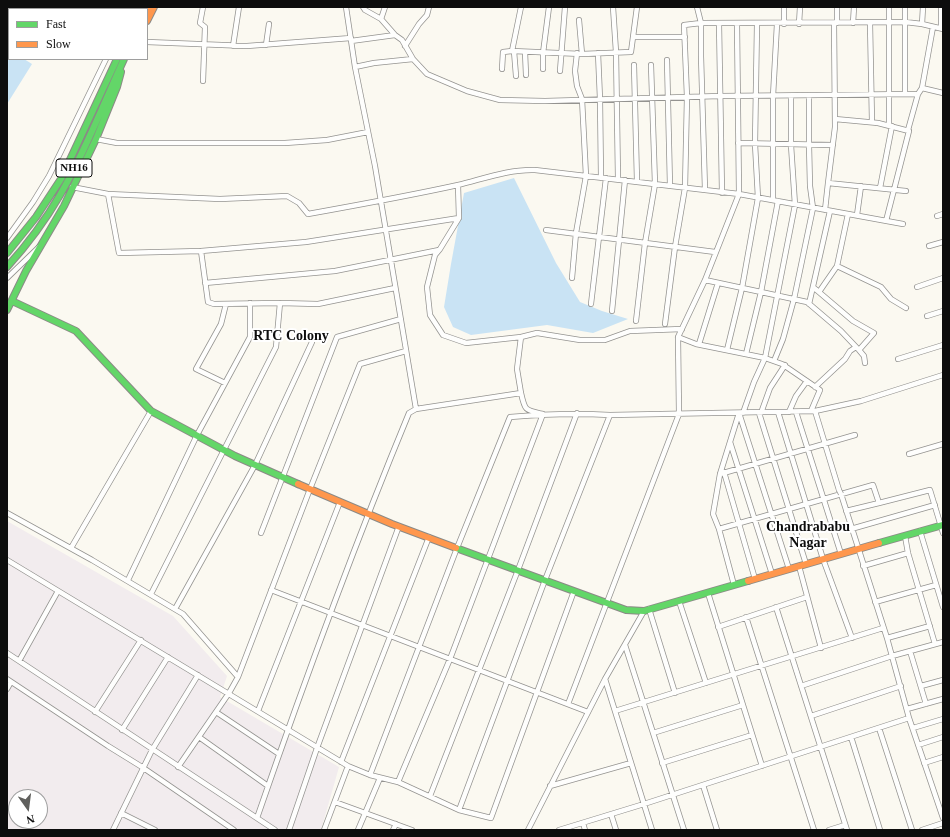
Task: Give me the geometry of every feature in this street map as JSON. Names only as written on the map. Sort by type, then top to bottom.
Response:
[{"type":"main road","points":[[148,19],[154,7]]},
{"type":"main road","name":"NH16","points":[[7,253],[41,210],[60,180],[116,60]]},
{"type":"main road","points":[[7,310],[26,271],[64,206],[96,139],[118,87],[124,60]]},
{"type":"main road","name":"NH16","points":[[7,267],[23,249],[50,212],[67,183],[124,60]]},
{"type":"main road","points":[[12,300],[76,331],[151,411],[254,465],[367,514],[626,610],[647,610],[942,525]]},
{"type":"street","points":[[202,7],[200,22],[205,27],[203,81]]},
{"type":"street","points":[[233,46],[239,7]]},
{"type":"street","points":[[346,7],[355,66],[386,229],[416,409]]},
{"type":"street","points":[[363,7],[365,10],[381,19],[402,40],[413,59],[427,74],[468,91],[500,100],[545,101],[721,96],[918,94]]},
{"type":"street","points":[[381,19],[386,7]]},
{"type":"street","points":[[405,46],[418,24],[427,15],[429,7]]},
{"type":"street","points":[[516,76],[513,51],[521,7]]},
{"type":"street","points":[[543,69],[543,52],[549,7]]},
{"type":"street","points":[[560,71],[560,53],[565,7]]},
{"type":"street","points":[[613,7],[616,52],[618,179]]},
{"type":"street","points":[[502,70],[503,52],[513,51],[579,54],[631,52],[637,7]]},
{"type":"street","points":[[697,7],[702,23],[702,97],[705,190]]},
{"type":"street","points":[[784,7],[784,24]]},
{"type":"street","points":[[800,7],[800,24]]},
{"type":"street","points":[[809,304],[828,210],[828,182],[835,119],[834,95],[837,7]]},
{"type":"street","points":[[853,23],[854,7]]},
{"type":"street","points":[[880,188],[890,126],[889,7]]},
{"type":"street","points":[[905,7],[906,94]]},
{"type":"street","points":[[922,7],[922,24]]},
{"type":"street","points":[[665,324],[675,247],[685,188],[687,97],[684,25],[702,23],[800,24],[905,22],[942,28],[942,7]]},
{"type":"street","points":[[572,278],[576,234],[586,176],[582,99],[577,86],[575,71],[579,54],[579,20]]},
{"type":"street","points":[[870,23],[872,122]]},
{"type":"street","points":[[266,45],[269,24]]},
{"type":"street","points":[[719,24],[722,192]]},
{"type":"street","points":[[568,704],[679,414],[678,337],[705,280],[738,194],[738,24]]},
{"type":"street","points":[[727,350],[742,288],[758,198],[755,144],[757,24]]},
{"type":"street","points":[[746,354],[761,292],[776,201],[773,144],[773,96],[777,24]]},
{"type":"street","points":[[886,221],[908,130],[918,94],[922,88],[933,27]]},
{"type":"street","points":[[148,42],[247,46],[351,40],[395,34]]},
{"type":"street","points":[[633,37],[685,37]]},
{"type":"street","points":[[526,52],[526,75]]},
{"type":"street","points":[[591,304],[603,178],[598,53]]},
{"type":"street","points":[[355,66],[413,59]]},
{"type":"street","points":[[7,238],[33,202],[49,176],[106,60]]},
{"type":"street","points":[[667,60],[670,186]]},
{"type":"street","points":[[634,65],[637,181]]},
{"type":"street","points":[[636,320],[654,184],[651,65]]},
{"type":"street","points":[[922,88],[943,93]]},
{"type":"street","points":[[774,361],[783,339],[794,299],[813,208],[810,186],[809,95]]},
{"type":"street","points":[[734,585],[719,528],[713,514],[730,442],[765,358],[795,205],[791,145],[791,96]]},
{"type":"street","points":[[835,119],[872,122],[908,130]]},
{"type":"street","points":[[96,139],[117,143],[285,143],[327,140],[368,132]]},
{"type":"street","points":[[738,143],[833,146]]},
{"type":"street","points":[[72,187],[108,194],[220,198],[286,196],[299,203],[308,214],[458,185],[497,174],[527,170],[637,181],[738,194],[903,224]]},
{"type":"street","points":[[612,311],[625,180]]},
{"type":"street","points":[[828,182],[906,191]]},
{"type":"street","points":[[458,185],[459,218],[435,255],[428,286],[430,315],[443,335],[466,344],[537,334],[580,340],[605,340],[630,331],[682,328]]},
{"type":"street","points":[[857,215],[862,186]]},
{"type":"street","points":[[108,194],[119,253],[201,251],[306,242],[459,218]]},
{"type":"street","points":[[819,292],[837,266],[848,214]]},
{"type":"street","points":[[937,216],[943,214]]},
{"type":"street","points":[[546,230],[715,252]]},
{"type":"street","points":[[929,246],[943,242]]},
{"type":"street","points":[[7,278],[43,243]]},
{"type":"street","points":[[205,283],[335,271],[440,249]]},
{"type":"street","points":[[201,251],[208,302],[226,304],[318,304],[395,288]]},
{"type":"street","points":[[837,266],[881,287],[891,299],[906,308]]},
{"type":"street","points":[[917,287],[943,278]]},
{"type":"street","points":[[705,280],[807,302],[858,348],[864,356],[865,363]]},
{"type":"street","points":[[699,344],[718,283]]},
{"type":"street","points":[[813,287],[853,321],[874,333],[858,348],[850,351],[844,359],[815,386]]},
{"type":"street","points":[[128,580],[196,435],[250,337],[250,303]]},
{"type":"street","points":[[152,594],[276,347],[280,303]]},
{"type":"street","points":[[225,383],[196,369],[221,324],[226,304]]},
{"type":"street","points":[[927,316],[943,311]]},
{"type":"street","points":[[260,533],[337,337],[401,320]]},
{"type":"street","points":[[522,337],[517,370],[521,393],[525,407],[529,411],[543,414]]},
{"type":"street","points":[[678,337],[699,344],[774,361],[785,366],[820,390],[813,411],[825,442],[851,529],[887,638],[909,718],[942,814]]},
{"type":"street","points":[[175,609],[254,465],[312,342]]},
{"type":"street","points":[[898,359],[943,345]]},
{"type":"street","points":[[178,767],[229,693],[238,677],[360,364],[406,351]]},
{"type":"street","points":[[785,366],[770,388],[760,413],[806,564]]},
{"type":"street","points":[[370,775],[457,548],[510,417],[577,413],[610,416],[813,411],[861,401],[943,375]]},
{"type":"street","points":[[789,412],[796,396],[807,381]]},
{"type":"street","points":[[256,818],[367,514],[409,413],[416,409],[521,393]]},
{"type":"street","points":[[71,548],[151,411]]},
{"type":"street","points":[[778,412],[823,559],[852,638]]},
{"type":"street","points":[[796,412],[841,554]]},
{"type":"street","points":[[430,796],[577,413]]},
{"type":"street","points":[[741,413],[755,463],[789,569]]},
{"type":"street","points":[[398,782],[450,659],[543,414]]},
{"type":"street","points":[[459,810],[545,580],[610,416]]},
{"type":"street","points":[[722,473],[825,442],[854,435]]},
{"type":"street","points":[[730,442],[772,574]]},
{"type":"street","points":[[909,454],[943,444]]},
{"type":"street","points":[[722,473],[739,523],[755,579]]},
{"type":"street","points":[[719,528],[873,485],[879,502]]},
{"type":"street","points":[[846,511],[930,490],[942,525],[943,533]]},
{"type":"street","points":[[258,711],[340,502]]},
{"type":"street","points":[[851,529],[935,505]]},
{"type":"street","points":[[7,513],[128,580],[183,614],[238,677]]},
{"type":"street","points":[[289,830],[317,748],[399,526]]},
{"type":"street","points":[[920,531],[943,607]]},
{"type":"street","points":[[905,536],[908,553],[920,589],[935,644]]},
{"type":"street","points":[[341,762],[429,537]]},
{"type":"street","points":[[863,566],[908,553]]},
{"type":"street","points":[[7,560],[348,766],[370,775],[398,782],[459,810],[491,818],[574,591]]},
{"type":"street","points":[[799,566],[821,648]]},
{"type":"street","points":[[875,602],[936,585]]},
{"type":"street","points":[[19,661],[58,590]]},
{"type":"street","points":[[271,590],[588,712]]},
{"type":"street","points":[[708,593],[762,766]]},
{"type":"street","points":[[718,627],[807,597]]},
{"type":"street","points":[[679,601],[706,683]]},
{"type":"street","points":[[776,607],[846,828],[830,830]]},
{"type":"street","points":[[528,830],[605,679],[647,610]]},
{"type":"street","points":[[647,610],[675,693]]},
{"type":"street","points":[[746,617],[814,830]]},
{"type":"street","points":[[887,638],[930,626]]},
{"type":"street","points":[[615,711],[883,628]]},
{"type":"street","points":[[95,712],[141,640]]},
{"type":"street","points":[[801,686],[892,656],[943,642]]},
{"type":"street","points":[[625,645],[684,830]]},
{"type":"street","points":[[910,651],[926,704]]},
{"type":"street","points":[[7,654],[275,830]]},
{"type":"street","points":[[122,730],[168,657]]},
{"type":"street","points":[[113,830],[142,767],[198,675]]},
{"type":"street","points":[[605,679],[652,830]]},
{"type":"street","points":[[7,689],[9,680],[142,767],[234,830]]},
{"type":"street","points":[[921,686],[943,680]]},
{"type":"street","points":[[811,716],[901,686]]},
{"type":"street","points":[[907,709],[943,699]]},
{"type":"street","points":[[653,733],[743,705]]},
{"type":"street","points":[[216,712],[279,754]]},
{"type":"street","points":[[559,830],[673,795],[909,718]]},
{"type":"street","points":[[913,728],[943,719]]},
{"type":"street","points":[[879,728],[912,830]]},
{"type":"street","points":[[662,762],[752,735]]},
{"type":"street","points":[[199,737],[268,786]]},
{"type":"street","points":[[851,737],[880,830]]},
{"type":"street","points":[[918,745],[943,737]]},
{"type":"street","points":[[924,763],[943,757]]},
{"type":"street","points":[[550,786],[631,762]]},
{"type":"street","points":[[324,830],[348,766]]},
{"type":"street","points":[[358,830],[380,778]]},
{"type":"street","points":[[703,785],[717,830]]},
{"type":"street","points":[[334,802],[412,830]]},
{"type":"street","points":[[121,813],[155,830]]},
{"type":"street","points":[[611,814],[616,830]]},
{"type":"street","points":[[583,823],[585,830]]},
{"type":"street","points":[[922,830],[943,823]]},
{"type":"street","points":[[393,830],[396,824]]},
{"type":"shaded area","points":[[7,521],[173,616],[227,676],[220,697],[339,767],[321,830],[7,830]]},
{"type":"water","points":[[7,7],[14,7],[8,8],[8,60],[26,60],[32,64],[7,104]]},
{"type":"water","points":[[514,178],[556,263],[580,302],[628,319],[593,333],[547,325],[471,335],[453,327],[444,307],[464,193]]},
{"type":"traffic: fast","points":[[7,253],[36,217],[61,179],[117,60]]},
{"type":"traffic: fast","points":[[7,267],[22,250],[60,195],[86,145],[124,60]]},
{"type":"traffic: fast","points":[[7,310],[26,271],[64,206],[96,139],[117,87],[121,72]]},
{"type":"traffic: fast","points":[[12,301],[76,331],[151,411],[235,456],[298,484]]},
{"type":"traffic: fast","points":[[879,543],[943,525]]},
{"type":"traffic: fast","points":[[456,548],[626,610],[644,611],[748,581]]},
{"type":"traffic: slow","points":[[148,19],[154,7]]},
{"type":"traffic: slow","points":[[298,484],[392,524],[456,548]]},
{"type":"traffic: slow","points":[[748,581],[879,543]]},
{"type":"district","name":"RTC Colony","points":[[291,336]]},
{"type":"district","name":"Chandrababu Nagar","points":[[808,536]]}]
